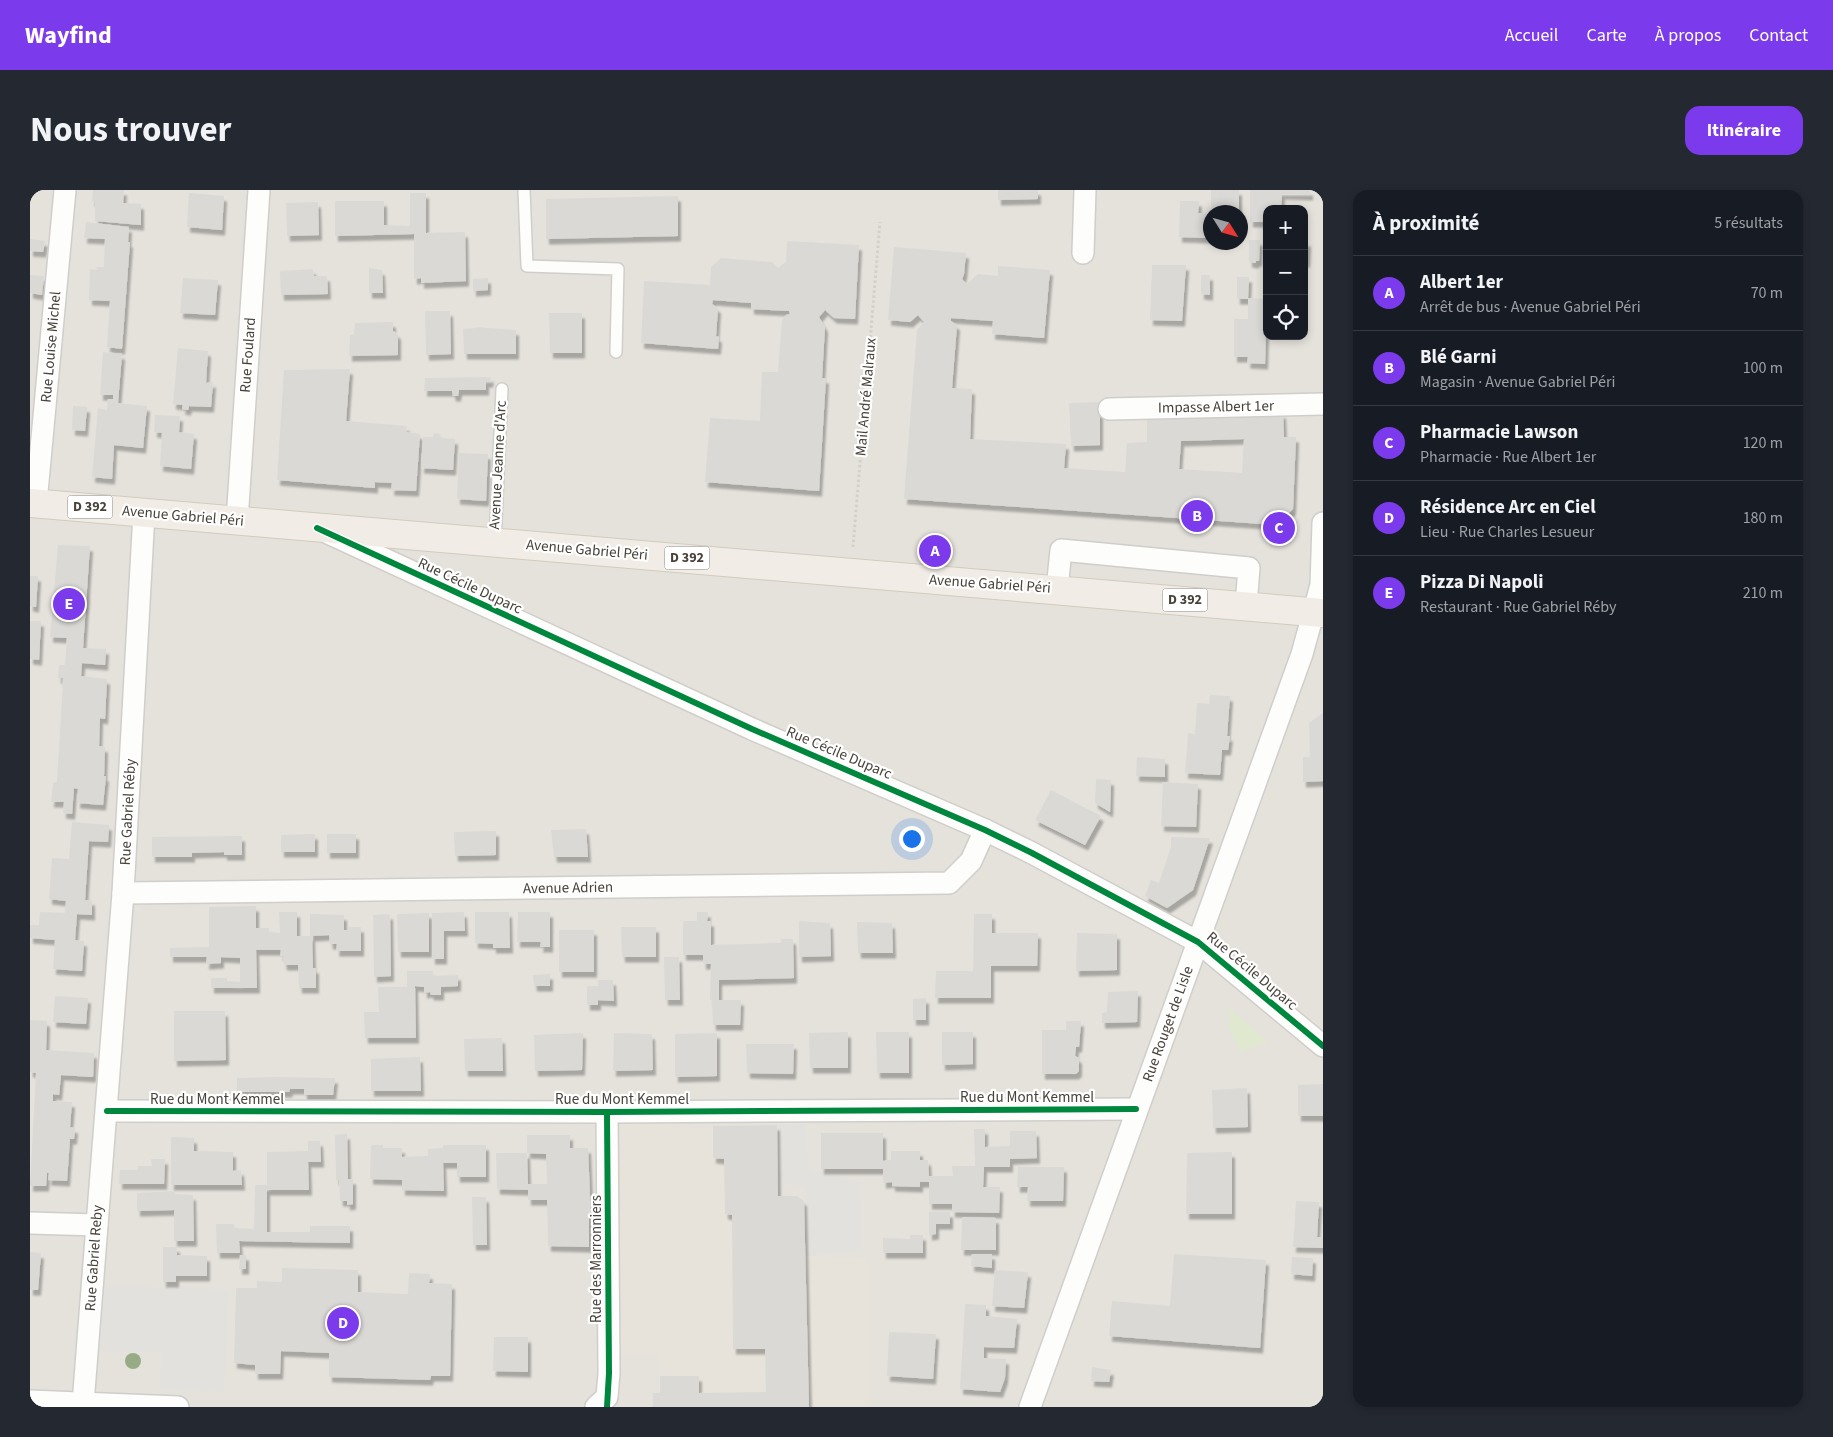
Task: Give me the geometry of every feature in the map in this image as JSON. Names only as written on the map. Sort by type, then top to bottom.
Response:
[{"type":"main road","name":"Avenue Gabriel Péri","points":[[33,503],[1318,612]]},
{"type":"street","name":"Rue Louise Michel","points":[[33,503],[65,190]]},
{"type":"street","name":"Rue Foulard","points":[[237,521],[259,190]]},
{"type":"street","points":[[1083,253],[1084,190]]},
{"type":"street","name":"Impasse Albert 1er","points":[[1109,409],[1323,404]]},
{"type":"street","name":"Rue Gabriel Réby","points":[[107,1111],[123,893],[144,513]]},
{"type":"street","name":"Rue Rouget de Lisle","points":[[1030,1407],[1136,1109],[1318,612],[1323,523]]},
{"type":"street","name":"Rue Cécile Duparc","points":[[317,528],[752,730],[985,830],[1032,853],[1198,942],[1323,1046]]},
{"type":"street","points":[[1057,589],[1061,550],[1249,568],[1246,605]]},
{"type":"street","name":"Avenue Adrien","points":[[123,893],[949,883],[971,861],[985,830]]},
{"type":"street","name":"Rue du Mont Kemmel","points":[[107,1111],[607,1112],[1136,1109]]},
{"type":"street","name":"Rue Gabriel Reby","points":[[83,1404],[107,1111]]},
{"type":"street","name":"Rue des Marronniers","points":[[602,1402],[609,1373],[607,1112]]},
{"type":"street","points":[[30,1223],[97,1225]]},
{"type":"street","points":[[30,1401],[178,1407]]},
{"type":"lane","points":[[524,190],[527,266],[618,269],[616,352]]},
{"type":"lane","name":"Avenue Jeanne d'Arc","points":[[495,542],[502,389]]},
{"type":"shaded area","points":[[30,190],[1323,190],[1323,1407],[30,1407]]},
{"type":"shaded area","points":[[620,1120],[707,1129],[713,1126],[777,1125],[778,1196],[797,1196],[804,1201],[805,1256],[869,1259],[868,1407],[653,1407],[653,1393],[660,1393],[659,1353],[621,1355]]},
{"type":"shaded area","points":[[805,1124],[809,1170],[860,1182],[862,1249],[805,1256],[806,1188],[778,1182],[777,1125]]},
{"type":"shaded area","points":[[104,1285],[228,1290],[224,1391],[160,1389],[161,1353],[101,1351]]},
{"type":"green space","points":[[1229,1008],[1268,1041],[1241,1052],[1229,1029]]},
{"type":"building","points":[[93,190],[124,190],[123,203],[141,204],[141,225],[95,221],[95,202],[92,201]]},
{"type":"building","points":[[998,190],[1038,190],[1038,199],[998,200]]},
{"type":"building","points":[[1211,190],[1239,190],[1239,205],[1211,205]]},
{"type":"building","points":[[1250,190],[1310,190],[1310,195],[1282,194],[1281,205],[1263,205],[1263,222],[1250,222]]},
{"type":"building","points":[[189,193],[224,196],[222,230],[187,227]]},
{"type":"building","points":[[410,193],[426,193],[426,233],[465,232],[466,281],[421,283],[421,278],[414,279],[414,234],[335,236],[335,201],[384,201],[384,225],[410,226]]},
{"type":"building","points":[[678,196],[678,236],[546,239],[546,199]]},
{"type":"building","points":[[1180,201],[1199,201],[1198,213],[1203,213],[1203,238],[1179,237]]},
{"type":"building","points":[[318,202],[319,235],[287,236],[286,203]]},
{"type":"building","points":[[86,222],[129,227],[128,242],[130,242],[122,349],[107,347],[110,301],[89,300],[90,269],[97,270],[96,267],[104,267],[105,239],[84,238]]},
{"type":"building","points":[[30,239],[45,241],[43,252],[30,251]]},
{"type":"building","points":[[1249,240],[1260,240],[1259,261],[1256,261],[1256,263],[1249,262]]},
{"type":"building","points":[[787,241],[859,245],[855,319],[834,318],[825,310],[819,317],[825,327],[822,378],[826,378],[819,491],[705,482],[710,418],[760,421],[762,372],[778,372],[782,321],[786,315],[790,314],[789,311],[751,309],[751,303],[713,300],[712,304],[718,308],[716,336],[719,337],[718,349],[641,343],[644,281],[710,285],[711,267],[721,258],[772,262],[778,268],[786,262]]},
{"type":"building","points":[[894,247],[966,253],[962,279],[967,284],[978,274],[998,276],[998,266],[1050,270],[1044,338],[992,334],[993,321],[951,318],[951,321],[957,325],[952,388],[972,389],[970,439],[1066,444],[1064,468],[1125,472],[1127,443],[1147,442],[1147,417],[1283,413],[1284,437],[1296,437],[1293,509],[1277,525],[904,499],[917,329],[924,322],[918,315],[910,322],[888,320]],"holes":[[[1244,439],[1242,473],[1179,469],[1181,441]]]},
{"type":"building","points":[[1152,265],[1186,265],[1182,321],[1150,320]]},
{"type":"building","points":[[369,268],[382,270],[383,293],[369,293]]},
{"type":"building","points":[[313,269],[314,276],[327,276],[328,294],[281,295],[280,271]]},
{"type":"building","points":[[30,275],[44,276],[42,295],[30,293]]},
{"type":"building","points":[[1201,275],[1210,275],[1210,295],[1201,294]]},
{"type":"building","points":[[1237,277],[1249,277],[1248,298],[1263,299],[1265,364],[1247,363],[1248,357],[1234,357],[1234,319],[1248,319],[1248,299],[1237,299]]},
{"type":"building","points":[[183,278],[218,280],[215,315],[180,313]]},
{"type":"building","points":[[488,278],[488,290],[473,291],[473,279]]},
{"type":"building","points":[[425,311],[450,311],[451,354],[426,355]]},
{"type":"building","points":[[549,313],[582,313],[582,353],[550,353]]},
{"type":"building","points":[[393,322],[393,331],[398,334],[398,355],[349,356],[350,335],[354,334],[355,323]]},
{"type":"building","points":[[476,327],[516,330],[516,354],[464,354],[463,329]]},
{"type":"building","points":[[178,348],[208,351],[206,383],[213,382],[211,407],[189,406],[188,410],[182,409],[183,405],[173,404]]},
{"type":"building","points":[[103,352],[122,354],[118,403],[147,406],[143,448],[114,445],[112,479],[92,477],[98,408],[107,410],[108,399],[113,399],[113,395],[100,395]]},
{"type":"building","points":[[350,369],[346,421],[407,426],[406,432],[420,434],[416,491],[391,490],[392,483],[375,482],[375,488],[277,480],[284,370]]},
{"type":"building","points":[[491,377],[490,382],[486,382],[486,390],[459,390],[458,396],[453,396],[452,391],[424,391],[425,378]]},
{"type":"building","points":[[1100,402],[1100,445],[1071,446],[1069,403]]},
{"type":"building","points":[[73,406],[87,407],[85,431],[72,430]]},
{"type":"building","points":[[155,415],[180,416],[179,432],[194,434],[191,469],[160,466],[162,433],[154,432]]},
{"type":"building","points":[[434,433],[440,434],[441,438],[455,439],[453,470],[421,468],[423,437],[433,437]]},
{"type":"building","points":[[459,453],[488,454],[486,501],[457,499]]},
{"type":"building","points":[[58,545],[90,546],[83,648],[106,649],[105,665],[82,663],[81,676],[107,679],[105,719],[100,718],[99,746],[105,747],[104,776],[106,776],[103,805],[77,803],[78,789],[74,788],[72,814],[63,813],[64,802],[51,802],[53,783],[57,782],[61,717],[63,678],[58,678],[59,665],[65,665],[67,638],[50,637]]},
{"type":"building","points":[[30,576],[38,576],[36,607],[30,606]]},
{"type":"building","points":[[30,621],[41,621],[39,660],[30,659]]},
{"type":"building","points":[[1210,695],[1230,696],[1227,736],[1230,736],[1228,750],[1222,750],[1220,775],[1185,773],[1188,733],[1195,734],[1197,703],[1209,704]]},
{"type":"building","points":[[1323,713],[1323,781],[1303,782],[1303,757],[1310,757],[1309,723]]},
{"type":"building","points":[[1137,757],[1165,759],[1165,777],[1136,776]]},
{"type":"building","points":[[1096,779],[1111,780],[1110,812],[1095,803]]},
{"type":"building","points":[[1163,782],[1198,784],[1196,827],[1161,826]]},
{"type":"building","points":[[1051,790],[1101,816],[1085,845],[1035,820]]},
{"type":"building","points":[[72,822],[109,825],[108,842],[89,841],[85,900],[92,900],[92,915],[77,914],[75,940],[84,941],[82,971],[53,969],[55,940],[30,938],[30,925],[39,925],[40,912],[65,913],[66,901],[49,899],[52,858],[69,859]]},
{"type":"building","points":[[586,829],[588,857],[554,857],[551,830]]},
{"type":"building","points":[[496,831],[496,855],[455,856],[454,832]]},
{"type":"building","points":[[315,834],[315,852],[281,852],[281,835]]},
{"type":"building","points":[[327,834],[356,834],[356,853],[327,853]]},
{"type":"building","points":[[242,836],[242,855],[224,855],[224,852],[192,853],[192,857],[152,857],[152,837]]},
{"type":"building","points":[[1171,837],[1210,838],[1193,890],[1167,908],[1145,896],[1151,880],[1159,883],[1171,847]]},
{"type":"building","points":[[256,906],[256,928],[269,928],[269,932],[280,933],[279,912],[297,912],[297,936],[310,936],[310,914],[344,915],[344,930],[349,930],[348,927],[361,927],[361,951],[336,951],[337,944],[330,944],[329,935],[312,936],[313,968],[316,968],[316,988],[299,988],[298,965],[284,965],[283,956],[280,956],[281,950],[256,950],[257,988],[211,988],[211,978],[227,978],[227,981],[240,982],[240,958],[221,957],[221,963],[206,964],[207,957],[170,957],[170,948],[209,947],[209,907]]},
{"type":"building","points":[[464,912],[465,931],[444,931],[444,959],[432,959],[432,913]]},
{"type":"building","points":[[475,912],[509,912],[510,948],[493,948],[493,944],[475,943]]},
{"type":"building","points":[[518,912],[550,912],[550,947],[540,947],[541,942],[517,942]]},
{"type":"building","points":[[697,912],[708,912],[707,921],[711,921],[711,945],[781,943],[781,939],[793,939],[794,978],[719,980],[719,1000],[741,1000],[740,1025],[713,1025],[712,1000],[710,1000],[711,964],[703,964],[703,955],[683,955],[683,921],[697,921]]},
{"type":"building","points":[[429,913],[429,952],[398,952],[397,914]]},
{"type":"building","points":[[390,914],[391,976],[374,977],[373,915]]},
{"type":"building","points":[[974,914],[992,914],[992,933],[1038,933],[1037,966],[991,966],[991,998],[935,998],[936,971],[973,971]]},
{"type":"building","points":[[799,921],[830,923],[831,956],[799,957]]},
{"type":"building","points":[[857,922],[892,923],[893,953],[858,953]]},
{"type":"building","points":[[621,927],[656,927],[656,957],[622,957]]},
{"type":"building","points":[[559,930],[594,930],[594,972],[559,972]]},
{"type":"building","points":[[1077,933],[1117,934],[1117,970],[1076,971]]},
{"type":"building","points":[[664,957],[679,957],[680,1000],[665,1000]]},
{"type":"building","points":[[407,971],[433,971],[433,976],[458,975],[458,986],[441,987],[441,995],[431,995],[430,992],[424,993],[424,987],[415,986],[416,1038],[365,1038],[364,1012],[379,1012],[378,987],[407,987]]},
{"type":"building","points":[[550,974],[550,986],[534,986],[533,975]]},
{"type":"building","points":[[598,980],[613,980],[614,1001],[598,1000],[598,1005],[587,1005],[587,986],[598,986]]},
{"type":"building","points":[[1138,991],[1137,1022],[1102,1023],[1102,1013],[1107,1012],[1108,992]]},
{"type":"building","points":[[55,996],[88,998],[86,1024],[53,1022]]},
{"type":"building","points":[[926,998],[926,1020],[913,1020],[913,999]]},
{"type":"building","points":[[174,1011],[225,1011],[226,1060],[174,1061]]},
{"type":"building","points":[[30,1020],[47,1021],[46,1050],[94,1053],[93,1077],[61,1075],[59,1095],[53,1094],[53,1101],[72,1102],[70,1127],[75,1128],[74,1139],[70,1139],[67,1181],[48,1180],[49,1173],[47,1173],[46,1186],[30,1186],[36,1073],[30,1072]]},
{"type":"building","points":[[1066,1021],[1081,1021],[1079,1047],[1076,1047],[1075,1056],[1079,1058],[1079,1071],[1076,1074],[1042,1074],[1042,1030],[1066,1030]]},
{"type":"building","points":[[848,1032],[848,1068],[810,1068],[809,1033]]},
{"type":"building","points":[[876,1032],[909,1032],[909,1073],[877,1073]]},
{"type":"building","points":[[942,1032],[973,1032],[973,1064],[942,1065]]},
{"type":"building","points":[[583,1033],[582,1070],[535,1071],[534,1035]]},
{"type":"building","points":[[614,1033],[652,1034],[653,1070],[613,1071]]},
{"type":"building","points":[[717,1033],[717,1076],[675,1077],[675,1034]]},
{"type":"building","points":[[502,1038],[503,1071],[465,1071],[464,1039]]},
{"type":"building","points":[[746,1044],[794,1044],[793,1074],[747,1073]]},
{"type":"building","points":[[420,1057],[421,1091],[371,1091],[371,1059]]},
{"type":"building","points":[[237,1078],[335,1078],[333,1095],[304,1095],[304,1089],[290,1089],[289,1092],[237,1092]]},
{"type":"building","points":[[1323,1084],[1323,1116],[1298,1116],[1298,1085]]},
{"type":"building","points":[[1247,1088],[1248,1127],[1213,1128],[1212,1090]]},
{"type":"building","points":[[777,1125],[778,1196],[797,1196],[804,1201],[809,1407],[653,1407],[653,1393],[660,1393],[660,1376],[699,1376],[699,1393],[766,1392],[765,1349],[733,1349],[732,1215],[725,1214],[724,1159],[713,1158],[713,1126]]},
{"type":"building","points":[[974,1129],[985,1129],[985,1147],[1010,1146],[1010,1131],[1036,1131],[1037,1158],[1010,1159],[1010,1167],[984,1167],[983,1187],[1000,1187],[999,1213],[952,1212],[952,1204],[929,1204],[929,1182],[920,1182],[920,1187],[892,1186],[892,1182],[883,1183],[883,1169],[821,1169],[821,1133],[883,1133],[883,1161],[891,1160],[891,1151],[920,1151],[920,1160],[928,1160],[929,1176],[953,1176],[952,1166],[975,1166]]},
{"type":"building","points":[[347,1134],[348,1179],[353,1179],[353,1204],[347,1205],[347,1201],[340,1201],[339,1179],[336,1180],[335,1135]]},
{"type":"building","points":[[527,1135],[570,1135],[570,1148],[588,1148],[591,1218],[589,1218],[589,1247],[548,1246],[547,1200],[528,1200],[528,1190],[497,1189],[496,1153],[527,1153]],"holes":[[[527,1153],[546,1154],[547,1184],[528,1184]]]},
{"type":"building","points":[[171,1137],[194,1138],[194,1151],[233,1152],[233,1171],[241,1170],[242,1185],[171,1185]]},
{"type":"building","points":[[308,1141],[320,1141],[321,1162],[308,1162],[309,1190],[267,1190],[267,1232],[310,1232],[310,1226],[350,1226],[350,1243],[239,1241],[240,1253],[217,1253],[216,1224],[234,1224],[234,1228],[254,1229],[255,1185],[267,1185],[267,1152],[308,1151]]},
{"type":"building","points":[[371,1145],[383,1145],[383,1148],[402,1148],[402,1157],[428,1156],[428,1149],[443,1148],[443,1145],[486,1145],[486,1177],[457,1177],[457,1163],[443,1163],[444,1191],[402,1190],[402,1180],[370,1179]]},
{"type":"building","points":[[1232,1152],[1232,1214],[1186,1214],[1187,1153]]},
{"type":"building","points":[[151,1159],[165,1159],[164,1184],[119,1184],[120,1170],[138,1170],[138,1166],[152,1166]]},
{"type":"building","points":[[1018,1167],[1064,1167],[1063,1201],[1027,1201],[1028,1187],[1017,1187]]},
{"type":"building","points":[[175,1191],[175,1194],[193,1195],[194,1241],[174,1241],[174,1210],[137,1211],[137,1193]]},
{"type":"building","points":[[472,1197],[486,1197],[487,1245],[473,1245]]},
{"type":"building","points":[[1296,1201],[1319,1202],[1317,1237],[1323,1237],[1323,1248],[1293,1247]]},
{"type":"building","points":[[929,1212],[950,1212],[950,1224],[936,1224],[936,1234],[929,1235]]},
{"type":"building","points":[[962,1217],[996,1218],[996,1250],[961,1250]]},
{"type":"building","points":[[910,1235],[923,1235],[923,1253],[883,1253],[883,1238],[910,1239]]},
{"type":"building","points":[[163,1247],[177,1247],[177,1255],[207,1256],[207,1276],[176,1276],[176,1282],[163,1282]]},
{"type":"building","points":[[30,1252],[41,1253],[38,1290],[30,1290]]},
{"type":"building","points":[[972,1254],[992,1254],[992,1268],[971,1266]]},
{"type":"building","points":[[1174,1254],[1266,1260],[1260,1348],[1109,1336],[1112,1301],[1170,1306]]},
{"type":"building","points":[[240,1255],[246,1255],[246,1269],[239,1269]]},
{"type":"building","points":[[1292,1257],[1313,1258],[1312,1276],[1291,1274]]},
{"type":"building","points":[[282,1268],[358,1270],[358,1292],[408,1294],[409,1273],[430,1274],[429,1283],[452,1284],[450,1376],[431,1376],[430,1380],[329,1377],[329,1353],[281,1351],[280,1374],[255,1374],[255,1365],[234,1363],[236,1288],[257,1288],[257,1281],[282,1282]]},
{"type":"building","points":[[995,1270],[1028,1272],[1024,1308],[992,1306]]},
{"type":"building","points":[[965,1304],[986,1305],[986,1316],[1017,1319],[1014,1348],[984,1347],[984,1358],[1006,1359],[1005,1378],[1000,1392],[960,1389]]},
{"type":"building","points":[[889,1332],[936,1334],[933,1379],[887,1376]]},
{"type":"building","points":[[494,1337],[528,1337],[528,1372],[493,1371]]},
{"type":"building","points":[[1092,1367],[1111,1370],[1109,1382],[1091,1381]]},
{"type":"cycle path","points":[[317,528],[752,729],[985,830],[1032,853],[1198,942],[1323,1046]]},
{"type":"cycle path","points":[[107,1111],[607,1112],[1136,1109]]},
{"type":"cycle path","points":[[607,1112],[609,1373],[607,1407]]},
{"type":"place","name":"Blé Garni","points":[[1197,516]]},
{"type":"place","name":"Pharmacie Lawson","points":[[1279,528]]},
{"type":"place","name":"Albert 1er","points":[[935,551]]},
{"type":"place","name":"Pizza Di Napoli","points":[[69,604]]},
{"type":"place","name":"Résidence Arc en Ciel","points":[[343,1323]]}]
